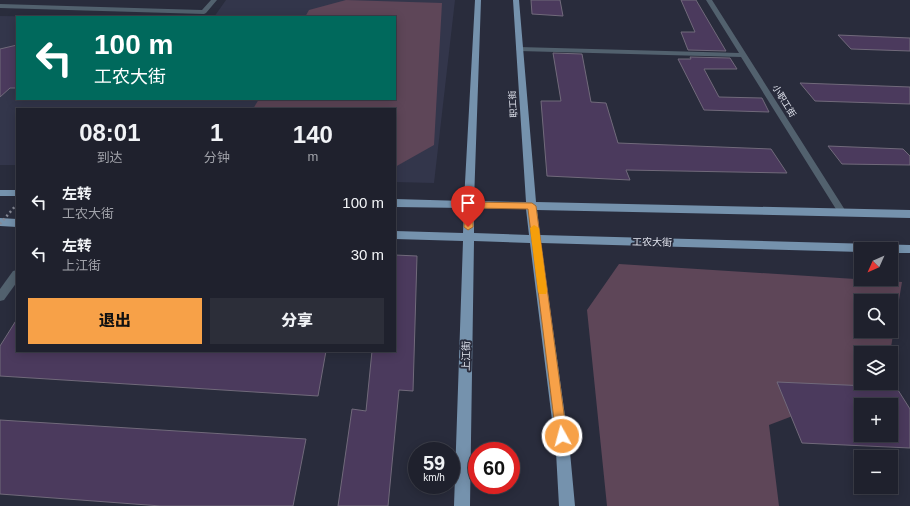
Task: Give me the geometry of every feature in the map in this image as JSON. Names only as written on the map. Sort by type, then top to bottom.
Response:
[{"type":"main road","points":[[469,205],[478,0]]},
{"type":"main road","name":"职工街","points":[[516,0],[532,206]]},
{"type":"main road","points":[[0,193],[16,193]]},
{"type":"main road","points":[[396,203],[910,214]]},
{"type":"main road","name":"上江街","points":[[462,506],[469,205]]},
{"type":"main road","points":[[532,206],[564,452],[567,506]]},
{"type":"main road","points":[[0,223],[16,223]]},
{"type":"main road","name":"工农大街","points":[[396,235],[910,249]]},
{"type":"street","points":[[0,6],[204,12],[214,0]]},
{"type":"lane","name":"小职工街","points":[[710,0],[842,212]]},
{"type":"lane","points":[[519,49],[744,55]]},
{"type":"lane","points":[[0,297],[16,275]]},
{"type":"path","points":[[0,223],[16,205]]},
{"type":"shaded area","points":[[226,0],[455,0],[434,183],[396,182],[396,108],[16,108],[16,165],[0,165],[0,16],[16,16],[16,100],[396,100],[396,16],[215,16]]},
{"type":"shaded area","points":[[346,0],[442,3],[434,145],[396,166],[396,108],[254,108],[258,100],[396,100],[396,16],[306,16],[309,10]]},
{"type":"shaded area","points":[[619,264],[854,279],[854,286],[898,286],[898,282],[902,282],[898,306],[898,294],[854,294],[854,338],[893,338],[891,346],[854,346],[854,390],[861,390],[769,425],[779,506],[607,506],[587,310]]},
{"type":"building","points":[[531,0],[560,0],[563,16],[532,14]]},
{"type":"building","points":[[681,0],[696,0],[726,51],[688,50],[681,32],[695,32]]},
{"type":"building","points":[[838,35],[910,38],[910,51],[851,49]]},
{"type":"building","points":[[16,45],[16,88],[10,88],[0,97],[0,49]]},
{"type":"building","points":[[553,53],[582,54],[591,102],[606,103],[618,143],[771,149],[787,173],[626,170],[630,180],[547,176],[541,101],[561,101]]},
{"type":"building","points":[[690,57],[730,58],[737,69],[704,69],[719,97],[762,98],[769,112],[704,110],[678,59],[691,59]]},
{"type":"building","points":[[800,83],[910,87],[910,104],[815,101]]},
{"type":"building","points":[[828,146],[903,149],[910,156],[910,165],[842,164]]},
{"type":"building","points":[[396,255],[417,256],[413,391],[399,390],[388,506],[338,506],[352,409],[366,411],[372,352],[396,352]]},
{"type":"building","points":[[16,321],[16,352],[326,352],[318,396],[0,376],[0,346]]},
{"type":"building","points":[[777,382],[854,385],[854,390],[898,390],[910,409],[910,448],[802,443]]},
{"type":"building","points":[[0,420],[306,439],[293,506],[161,506],[0,494]]},
{"type":"slow traffic","points":[[534,228],[543,291]]},
{"type":"route","points":[[468,227],[469,205],[532,206],[562,436]]}]
